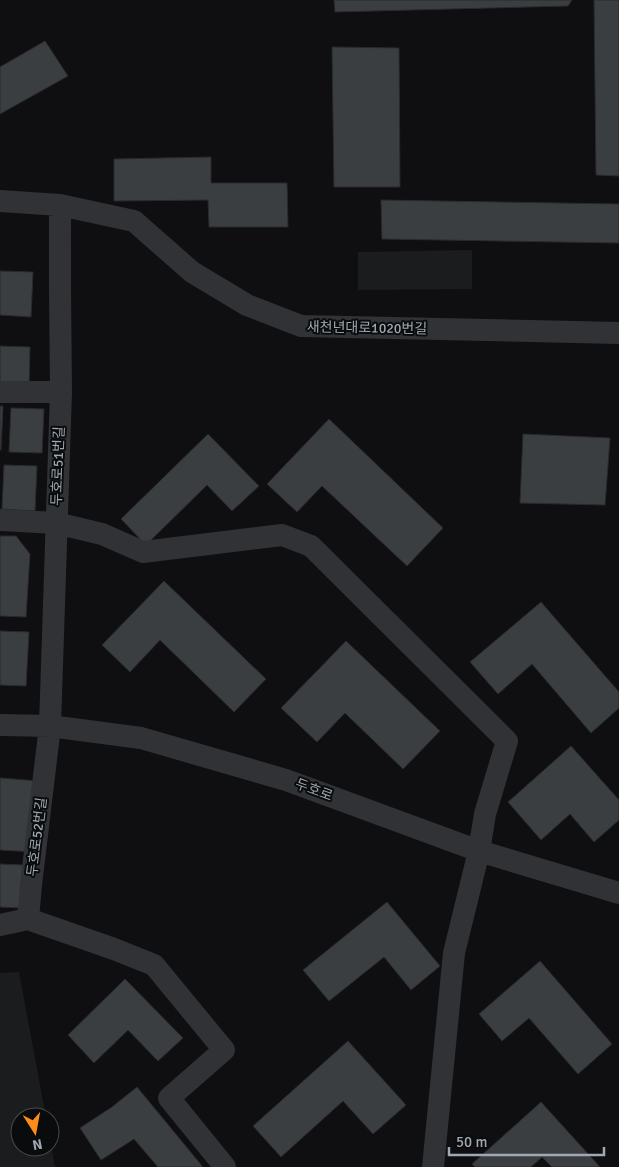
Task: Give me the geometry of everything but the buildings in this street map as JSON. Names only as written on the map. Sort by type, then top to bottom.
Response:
[{"type":"street","name":"새천년대로1020번길","points":[[0,201],[60,205],[134,221],[192,272],[247,305],[301,326],[619,332]]},
{"type":"street","name":"두호로51번길","points":[[50,726],[61,392],[60,205]]},
{"type":"street","points":[[0,392],[61,392]]},
{"type":"street","points":[[0,520],[56,523],[102,534],[143,552],[282,536],[311,546],[507,741],[485,814],[479,851],[454,953],[433,1167]]},
{"type":"street","name":"두호로","points":[[0,725],[50,726],[141,738],[268,774],[479,851],[619,893]]},
{"type":"street","name":"두호로52번길","points":[[28,920],[50,726]]},
{"type":"street","points":[[0,925],[28,920],[114,949],[154,966],[224,1050],[169,1098],[225,1167]]},
{"type":"shaded area","points":[[472,250],[472,289],[358,290],[358,252]]},
{"type":"shaded area","points":[[19,972],[44,1107],[10,1107],[10,1157],[53,1157],[55,1167],[0,1167],[0,973]]}]
